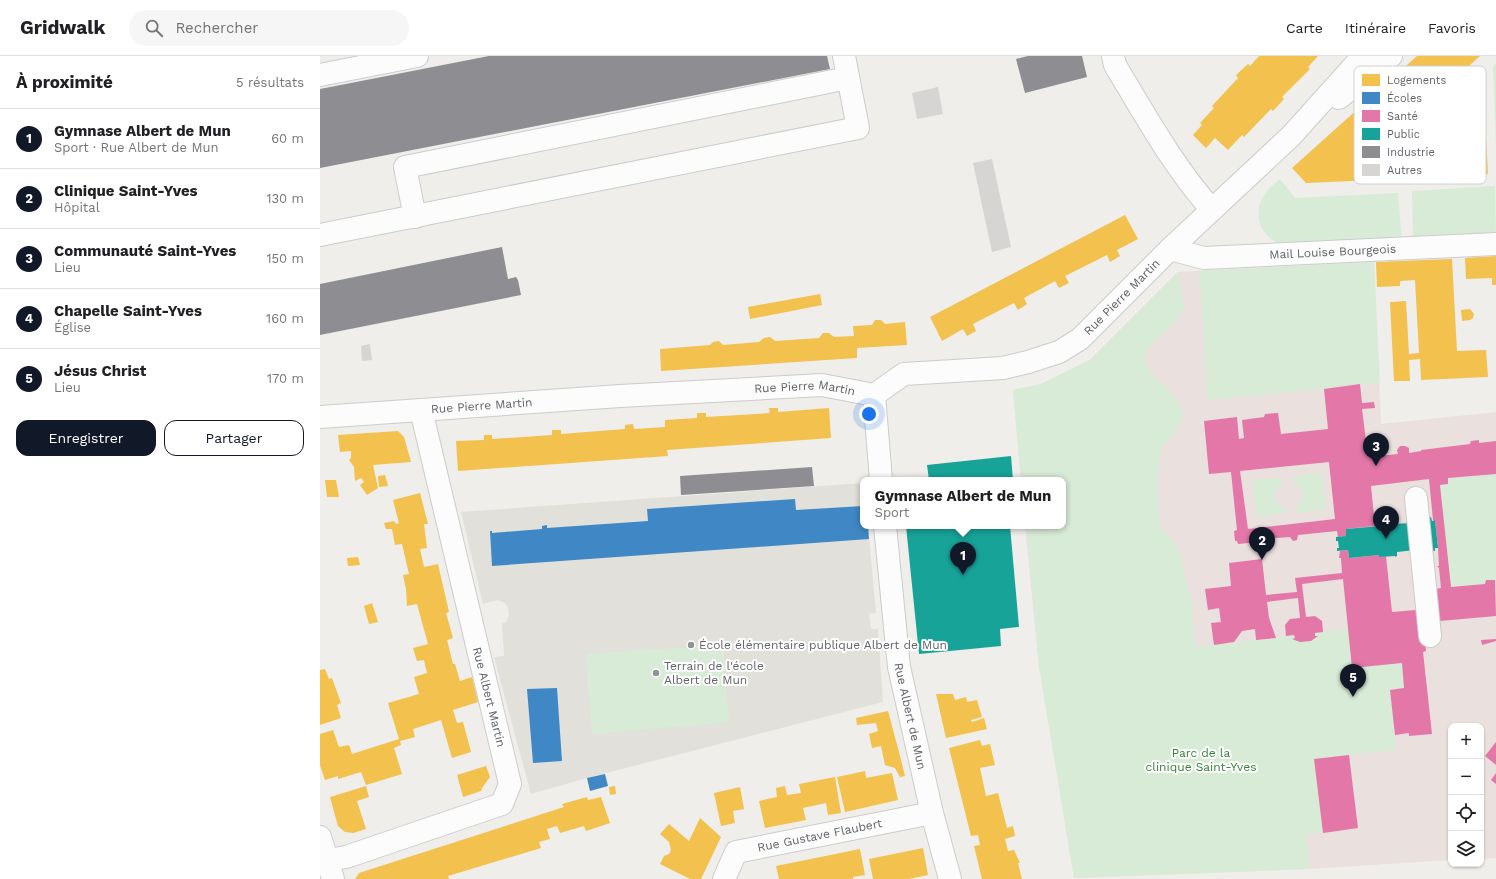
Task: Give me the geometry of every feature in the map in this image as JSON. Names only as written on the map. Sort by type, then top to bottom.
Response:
[{"type":"street","points":[[320,74],[417,56]]},
{"type":"street","points":[[320,235],[858,128],[844,56]]},
{"type":"street","points":[[1113,56],[1115,65],[1157,135],[1194,189],[1212,210]]},
{"type":"street","name":"Rue Pierre Martin","points":[[1291,136],[1363,56]]},
{"type":"street","name":"Rue Pierre Martin","points":[[1378,66],[1391,56]]},
{"type":"street","points":[[415,216],[405,167],[848,78]]},
{"type":"street","name":"Rue Pierre Martin","points":[[320,417],[822,385],[874,395],[904,374],[1003,368],[1028,362],[1059,352],[1080,339],[1170,248],[1291,136],[1354,86]]},
{"type":"street","name":"Mail Louise Bourgeois","points":[[1170,248],[1204,258],[1496,244]]},
{"type":"street","points":[[874,395],[881,477]]},
{"type":"street","name":"Rue Albert Martin","points":[[330,870],[346,857],[502,804],[510,784],[421,410]]},
{"type":"street","points":[[1416,498],[1430,636]]},
{"type":"street","name":"Rue Albert de Mun","points":[[885,529],[899,667],[932,813],[950,879]]},
{"type":"street","name":"Rue Gustave Flaubert","points":[[724,879],[736,852],[932,813]]},
{"type":"street","points":[[320,837],[330,870]]},
{"type":"shaded area","points":[[1374,262],[1381,424],[1496,412],[1496,858],[1484,859],[1484,723],[1448,723],[1448,860],[1309,869],[1074,878],[1039,666],[1025,529],[1066,529],[1066,477],[1021,477],[1013,390],[1041,384],[1090,360],[1178,272]]},
{"type":"shaded area","name":"École élémentaire publique Albert de Mun","points":[[860,483],[860,529],[868,529],[876,613],[869,614],[871,629],[878,629],[883,702],[587,778],[531,794],[494,657],[504,656],[502,623],[506,622],[509,615],[508,608],[505,603],[498,600],[483,604],[461,512]]},
{"type":"green space","points":[[1495,63],[1496,64],[1496,146],[1493,67]]},
{"type":"green space","points":[[1280,179],[1295,198],[1398,193],[1402,241],[1284,246],[1266,234],[1260,223],[1258,212],[1264,195]]},
{"type":"green space","points":[[1495,186],[1496,236],[1413,241],[1412,191]]},
{"type":"green space","points":[[1374,262],[1380,383],[1208,400],[1199,271]]},
{"type":"green space","name":"Parc de la clinique Saint-Yves","points":[[1178,272],[1184,307],[1180,316],[1150,346],[1143,359],[1149,370],[1178,401],[1183,414],[1181,423],[1161,449],[1157,478],[1159,525],[1179,550],[1191,600],[1195,647],[1294,635],[1295,638],[1293,639],[1299,642],[1305,642],[1317,636],[1315,636],[1315,633],[1348,629],[1402,663],[1404,688],[1390,690],[1396,750],[1314,759],[1323,833],[1307,834],[1309,869],[1074,878],[1039,666],[1026,529],[1066,529],[1066,477],[1021,477],[1013,390],[1041,384],[1090,360]]},
{"type":"green space","points":[[1322,473],[1326,509],[1296,513],[1303,495],[1300,487],[1294,482],[1293,476]]},
{"type":"green space","points":[[1496,474],[1496,581],[1487,580],[1485,584],[1451,587],[1440,485],[1448,484],[1448,478]]},
{"type":"green space","points":[[1281,478],[1282,484],[1276,489],[1275,495],[1277,503],[1284,508],[1285,513],[1257,517],[1252,480]]},
{"type":"green space","name":"Terrain de l'école Albert de Mun","points":[[723,645],[729,722],[592,734],[586,654]]},
{"type":"building: Logements","points":[[1259,56],[1318,56],[1308,67],[1310,69],[1282,97],[1284,99],[1273,111],[1271,109],[1244,137],[1242,135],[1228,150],[1215,138],[1206,148],[1193,135],[1202,125],[1200,123],[1214,108],[1212,106],[1238,78],[1236,75],[1248,64],[1250,66]]},
{"type":"building: Logements","points":[[1417,56],[1480,56],[1469,66],[1406,66]]},
{"type":"building: Logements","points":[[1354,112],[1354,181],[1306,183],[1292,168]]},
{"type":"building: Logements","points":[[1486,136],[1488,174],[1486,174]]},
{"type":"building: Logements","points":[[1125,215],[1138,239],[1117,250],[1120,256],[1110,262],[1107,255],[1065,276],[1069,283],[1059,288],[1055,281],[1024,298],[1027,304],[1018,310],[1014,303],[973,324],[976,331],[967,336],[963,329],[942,341],[930,317]]},
{"type":"building: Logements","points":[[1496,256],[1496,285],[1492,285],[1492,278],[1466,279],[1465,258]]},
{"type":"building: Logements","points":[[1452,259],[1457,351],[1486,350],[1488,377],[1421,380],[1420,359],[1409,360],[1410,381],[1394,381],[1390,302],[1406,301],[1409,354],[1419,353],[1415,280],[1400,281],[1400,286],[1377,287],[1376,262]]},
{"type":"building: Logements","points":[[820,294],[822,305],[750,319],[748,307]]},
{"type":"building: Logements","points":[[1470,309],[1474,314],[1473,318],[1462,321],[1461,310]]},
{"type":"building: Logements","points":[[875,320],[881,320],[885,324],[905,322],[907,345],[857,348],[857,358],[661,371],[660,349],[710,345],[713,342],[719,341],[723,345],[759,342],[764,338],[770,337],[775,341],[819,338],[823,333],[829,333],[834,337],[854,336],[853,326],[872,325]]},
{"type":"building: Logements","points":[[769,408],[778,408],[778,412],[829,408],[831,438],[667,450],[668,456],[458,471],[456,441],[484,440],[484,435],[492,435],[492,439],[552,435],[552,430],[561,430],[561,434],[625,429],[625,425],[633,424],[634,429],[665,427],[665,420],[697,418],[697,413],[706,413],[706,417],[770,413]]},
{"type":"building: Logements","points":[[398,431],[404,437],[411,462],[373,465],[378,488],[367,495],[360,485],[364,482],[361,478],[355,481],[354,467],[349,460],[351,458],[351,451],[340,452],[338,435]]},
{"type":"building: Logements","points":[[385,475],[388,486],[379,487],[378,476]]},
{"type":"building: Logements","points":[[325,480],[336,480],[339,497],[327,497]]},
{"type":"building: Logements","points":[[420,493],[428,524],[424,524],[427,548],[420,549],[424,567],[438,564],[449,612],[446,613],[453,638],[447,640],[453,664],[455,664],[460,681],[472,677],[478,702],[453,710],[457,723],[463,722],[471,752],[452,758],[441,720],[413,729],[415,737],[400,741],[401,745],[394,748],[402,774],[366,785],[361,772],[338,779],[338,776],[325,780],[320,765],[320,734],[333,730],[339,747],[349,745],[352,754],[399,739],[388,703],[419,694],[414,677],[427,673],[424,660],[417,661],[413,648],[428,644],[417,604],[407,606],[403,575],[409,574],[402,544],[395,545],[392,529],[386,529],[384,523],[394,521],[396,524],[399,523],[393,500]]},
{"type":"building: Logements","points":[[358,557],[360,565],[348,566],[347,558]]},
{"type":"building: Logements","points":[[372,603],[378,622],[369,624],[364,606]]},
{"type":"building: Logements","points":[[325,669],[329,679],[332,678],[341,703],[337,705],[341,718],[320,725],[320,670]]},
{"type":"building: Logements","points":[[936,694],[953,694],[955,700],[966,697],[967,702],[977,700],[982,717],[971,720],[972,722],[984,718],[987,729],[946,738]]},
{"type":"building: Logements","points":[[888,711],[905,776],[900,777],[895,768],[885,765],[881,746],[872,748],[869,734],[878,731],[876,723],[857,725],[856,718]]},
{"type":"building: Logements","points":[[980,740],[982,746],[990,744],[995,765],[980,768],[986,796],[998,793],[1007,828],[1013,826],[1015,836],[1005,839],[1008,851],[1014,850],[1020,863],[1018,863],[1022,879],[982,879],[974,846],[980,845],[978,835],[971,836],[949,748]]},
{"type":"building: Logements","points":[[486,766],[490,777],[481,791],[463,797],[457,775]]},
{"type":"building: Logements","points":[[865,771],[866,778],[892,773],[898,800],[845,812],[837,777]]},
{"type":"building: Logements","points":[[835,777],[841,813],[828,815],[826,803],[803,808],[806,820],[765,828],[759,801],[777,797],[776,788],[785,786],[787,795],[801,793],[799,784]]},
{"type":"building: Logements","points":[[366,786],[369,797],[357,801],[366,829],[353,833],[345,832],[338,826],[330,797]]},
{"type":"building: Logements","points":[[615,786],[616,794],[610,795],[609,787]]},
{"type":"building: Logements","points":[[740,787],[744,809],[733,811],[735,823],[721,826],[714,793]]},
{"type":"building: Logements","points":[[587,797],[588,800],[601,797],[610,823],[586,831],[584,826],[560,833],[557,826],[547,829],[550,839],[539,842],[541,848],[448,876],[449,879],[355,879],[359,873],[564,807],[562,804]]},
{"type":"building: Logements","points":[[700,818],[721,837],[701,879],[690,879],[660,864],[664,856],[669,854],[671,850],[669,842],[660,834],[669,824],[689,841]]},
{"type":"building: Logements","points":[[923,848],[928,875],[909,879],[873,879],[869,859]]},
{"type":"building: Logements","points":[[860,849],[865,875],[853,877],[853,879],[779,879],[776,866]]},
{"type":"building: Écoles","points":[[795,499],[796,510],[860,506],[860,529],[868,529],[869,539],[492,566],[490,531],[492,531],[492,533],[542,529],[542,526],[547,525],[547,528],[648,521],[647,509]]},
{"type":"building: Écoles","points":[[557,688],[562,761],[533,763],[527,689]]},
{"type":"building: Écoles","points":[[605,774],[608,786],[590,791],[587,778]]},
{"type":"building: Santé","points":[[1360,384],[1362,403],[1374,402],[1375,408],[1362,409],[1368,457],[1398,454],[1397,450],[1400,446],[1409,448],[1409,453],[1421,450],[1470,444],[1471,441],[1479,440],[1479,443],[1496,441],[1496,474],[1448,478],[1448,484],[1440,485],[1451,587],[1485,584],[1486,580],[1495,580],[1496,616],[1423,621],[1426,651],[1423,652],[1432,734],[1409,736],[1409,733],[1395,735],[1390,690],[1404,688],[1402,663],[1352,668],[1343,579],[1302,584],[1306,617],[1315,616],[1322,621],[1323,632],[1315,633],[1315,636],[1318,636],[1311,641],[1300,642],[1292,639],[1295,638],[1294,635],[1286,636],[1285,625],[1290,619],[1300,618],[1298,598],[1267,602],[1269,618],[1276,638],[1256,640],[1255,629],[1242,631],[1234,642],[1214,645],[1211,623],[1221,622],[1219,608],[1208,610],[1205,589],[1231,586],[1229,563],[1262,559],[1266,595],[1297,592],[1295,578],[1342,573],[1341,558],[1339,558],[1340,551],[1348,550],[1349,558],[1379,555],[1379,557],[1386,556],[1392,612],[1439,608],[1436,589],[1441,588],[1439,568],[1437,566],[1439,566],[1438,548],[1435,520],[1433,520],[1429,479],[1371,486],[1375,526],[1346,529],[1346,536],[1338,537],[1337,531],[1298,535],[1297,540],[1293,541],[1290,537],[1249,540],[1249,543],[1238,544],[1237,541],[1235,541],[1234,531],[1237,530],[1231,472],[1209,474],[1204,421],[1237,417],[1239,439],[1244,438],[1242,420],[1264,417],[1265,414],[1278,413],[1281,434],[1328,429],[1324,389]],"holes":[[[1329,462],[1335,519],[1248,529],[1240,471]]]},
{"type":"building: Santé","points":[[1496,639],[1496,641],[1482,645],[1481,640]]},
{"type":"building: Santé","points":[[1496,742],[1496,765],[1485,756]]},
{"type":"building: Santé","points":[[1349,755],[1358,828],[1323,833],[1314,759]]},
{"type":"building: Santé","points":[[1496,773],[1496,784],[1491,780]]},
{"type":"building: Public","points":[[1011,456],[1013,477],[929,477],[927,465]]},
{"type":"building: Public","points":[[1431,517],[1432,521],[1435,520],[1438,548],[1435,548],[1435,551],[1433,551],[1433,548],[1397,552],[1397,556],[1395,557],[1379,557],[1379,555],[1349,558],[1348,550],[1337,551],[1337,548],[1339,548],[1336,537],[1346,536],[1346,529],[1391,525],[1391,521],[1393,521],[1394,524],[1410,523]]},
{"type":"building: Public","points":[[906,529],[1010,529],[1019,627],[1000,629],[1001,646],[919,654]]},
{"type":"building: Industrie","points":[[489,56],[827,56],[830,69],[320,168],[320,89]]},
{"type":"building: Industrie","points":[[1028,56],[1082,56],[1087,77],[1025,93],[1016,59]]},
{"type":"building: Industrie","points":[[502,247],[508,279],[516,277],[521,295],[320,335],[320,284]]},
{"type":"building: Industrie","points":[[812,467],[814,486],[681,495],[680,476]]},
{"type":"building: Autres","points":[[938,87],[943,114],[917,119],[912,93]]},
{"type":"building: Autres","points":[[992,159],[1011,247],[992,252],[973,163]]},
{"type":"building: Autres","points":[[370,344],[372,360],[362,361],[361,346]]},
{"type":"place","name":"Communauté Saint-Yves","points":[[1376,466]]},
{"type":"place","name":"Chapelle Saint-Yves","points":[[1386,539]]},
{"type":"place","name":"Clinique Saint-Yves","points":[[1262,560]]},
{"type":"place","name":"Gymnase Albert de Mun","points":[[963,575]]},
{"type":"place","name":"École élémentaire publique Albert de Mun","points":[[691,645]]},
{"type":"place","name":"Terrain de l'école Albert de Mun","points":[[656,673]]},
{"type":"place","name":"Jésus Christ","points":[[1353,697]]}]
